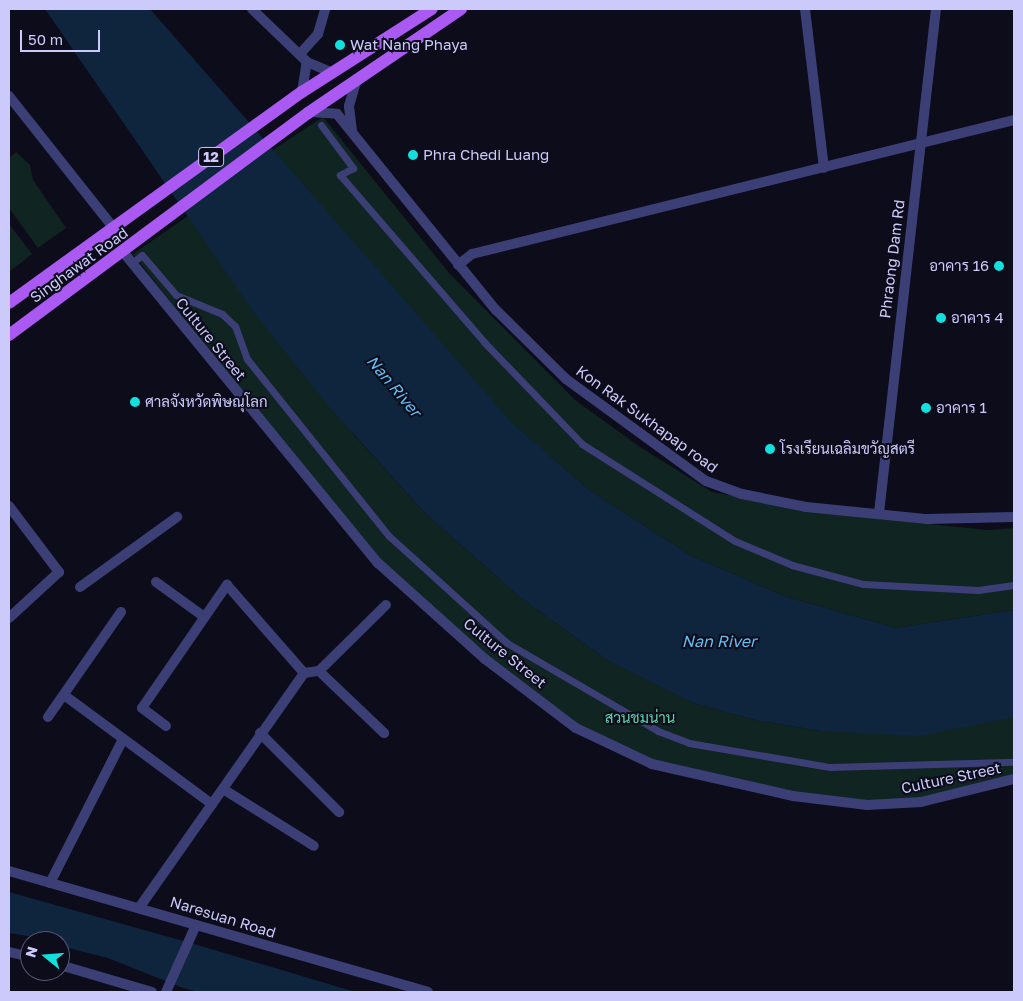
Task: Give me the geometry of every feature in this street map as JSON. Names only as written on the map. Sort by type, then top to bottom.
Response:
[{"type":"main road","name":"12","points":[[117,224],[302,92],[432,9]]},
{"type":"main road","name":"12","points":[[315,110],[461,9]]},
{"type":"main road","name":"Singhawat Road","points":[[9,335],[128,258],[143,238],[315,110]]},
{"type":"main road","name":"Singhawat Road","points":[[9,303],[117,224]]},
{"type":"street","points":[[252,9],[307,62],[333,72]]},
{"type":"street","points":[[300,54],[318,34],[325,9]]},
{"type":"street","points":[[805,9],[824,168]]},
{"type":"street","name":"Phraong Dam Rd","points":[[879,513],[936,9]]},
{"type":"street","points":[[302,92],[307,62]]},
{"type":"street","points":[[352,132],[349,106],[356,81]]},
{"type":"street","points":[[9,96],[117,224]]},
{"type":"street","name":"Kon Rak Sukhapap road","points":[[315,110],[337,114],[458,265],[566,379],[706,481],[734,492],[806,507],[927,519],[1014,517]]},
{"type":"street","points":[[458,265],[472,254],[1014,120]]},
{"type":"street","points":[[321,125],[352,168],[340,175],[484,342],[582,444],[735,541],[792,565],[863,584],[978,590],[1014,585]]},
{"type":"street","points":[[128,258],[142,255],[176,296],[222,314],[235,326],[247,359],[389,536],[507,643],[658,732],[689,743],[830,767],[1014,762]]},
{"type":"street","name":"Culture Street","points":[[128,258],[178,324],[378,563],[485,659],[576,728],[652,764],[793,796],[867,806],[922,802],[1014,779]]},
{"type":"street","points":[[9,506],[59,572],[9,618]]},
{"type":"street","points":[[80,587],[177,517]]},
{"type":"street","points":[[156,582],[204,616]]},
{"type":"street","points":[[166,726],[142,708],[227,585],[304,673]]},
{"type":"street","points":[[139,908],[223,789],[260,732],[304,673],[319,671],[386,605]]},
{"type":"street","points":[[48,717],[121,612]]},
{"type":"street","points":[[319,671],[384,733]]},
{"type":"street","points":[[64,695],[212,804]]},
{"type":"street","points":[[260,732],[339,812]]},
{"type":"street","points":[[50,883],[123,738]]},
{"type":"street","points":[[223,789],[314,846]]},
{"type":"street","name":"Naresuan Road","points":[[9,871],[428,992]]},
{"type":"street","points":[[167,990],[196,924]]},
{"type":"street","points":[[70,968],[152,992]]},
{"type":"green space","points":[[323,117],[449,273],[575,400],[640,447],[712,492],[832,514],[987,530],[1014,528],[1014,610],[896,628],[784,596],[690,555],[589,490],[500,413],[265,155]]},
{"type":"green space","points":[[16,152],[30,165],[33,180],[66,228],[38,248],[9,208],[9,158]]},
{"type":"green space","name":"สวนชมน่าน","points":[[188,216],[354,435],[425,513],[521,598],[607,660],[693,703],[755,720],[821,731],[1014,717],[1014,779],[985,788],[867,805],[652,764],[569,724],[378,563],[133,254]]},
{"type":"green space","points":[[9,224],[32,254],[9,272]]},
{"type":"water","name":"Nan River","points":[[45,9],[150,9],[512,423],[589,490],[690,555],[784,596],[896,628],[1014,610],[1014,717],[919,736],[821,731],[755,720],[693,703],[607,660],[521,598],[425,513],[330,408],[255,314]]},
{"type":"water","points":[[9,892],[355,992],[199,992],[183,988],[108,958],[70,948],[70,931],[20,931],[20,935],[9,933]]},
{"type":"place","name":"Wat Nang Phaya","points":[[340,45]]},
{"type":"place","name":"Phra Chedi Luang","points":[[413,155]]},
{"type":"place","name":"อาคาร 16","points":[[999,266]]},
{"type":"place","name":"อาคาร 4","points":[[941,318]]},
{"type":"place","name":"ศาลจังหวัดพิษณุโลก","points":[[135,402]]},
{"type":"place","name":"อาคาร 1","points":[[926,408]]},
{"type":"place","name":"โรงเรียนเฉลิมขวัญสตรี","points":[[770,449]]}]
